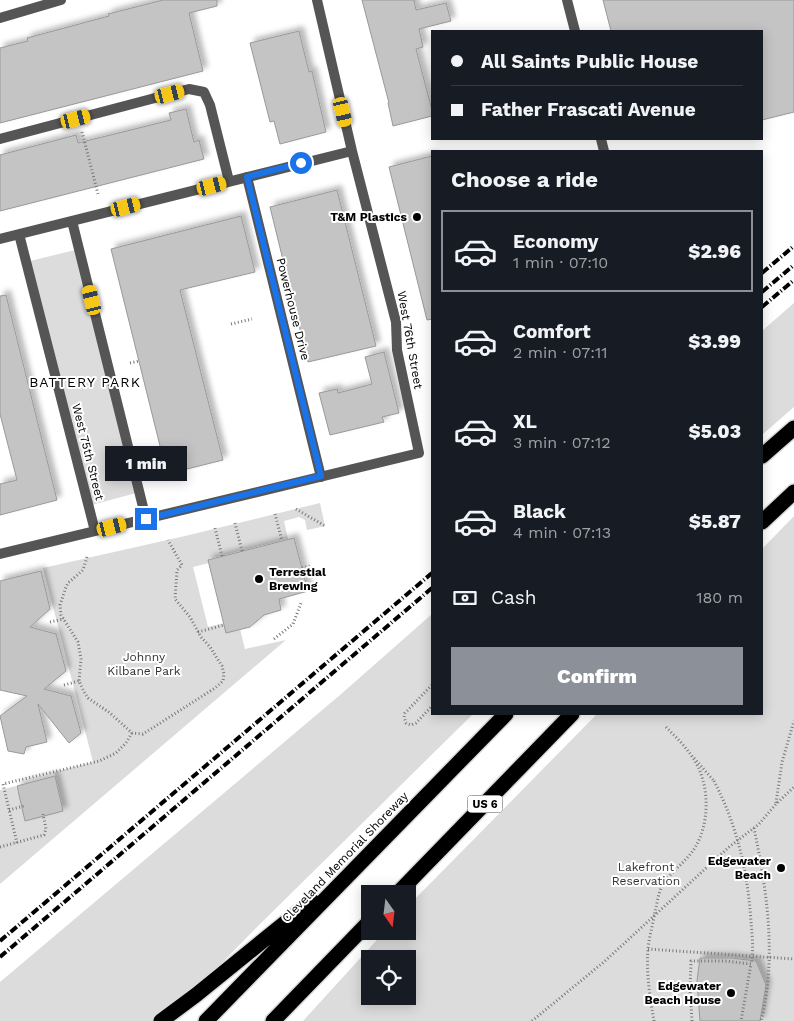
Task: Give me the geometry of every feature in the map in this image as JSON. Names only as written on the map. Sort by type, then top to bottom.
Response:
[{"type":"highway","points":[[763,455],[794,428]]},
{"type":"highway","points":[[763,521],[794,492]]},
{"type":"highway","name":"Cleveland Memorial Shoreway","points":[[206,1021],[505,715]]},
{"type":"highway","name":"US 6","points":[[406,885],[571,715]]},
{"type":"highway","points":[[161,1021],[196,995],[367,856]]},
{"type":"highway","points":[[273,1021],[361,930]]},
{"type":"street","points":[[0,18],[61,0]]},
{"type":"street","name":"West 76th Street","points":[[317,0],[352,151],[396,322],[397,350],[419,453],[321,476]]},
{"type":"street","points":[[567,0],[575,30]]},
{"type":"street","points":[[0,138],[189,90],[204,92],[210,105],[229,181]]},
{"type":"street","points":[[0,239],[352,151]]},
{"type":"street","name":"Powerhouse Drive","points":[[247,177],[321,476]]},
{"type":"street","points":[[72,221],[146,519]]},
{"type":"street","name":"West 75th Street","points":[[19,234],[95,531]]},
{"type":"street","points":[[0,554],[321,476]]},
{"type":"path","points":[[81,129],[98,194]]},
{"type":"path","points":[[231,324],[252,319]]},
{"type":"path","points":[[130,363],[139,361]]},
{"type":"path","points":[[296,509],[325,526]]},
{"type":"path","points":[[276,514],[282,541]]},
{"type":"path","points":[[235,524],[242,551]]},
{"type":"path","points":[[215,528],[222,556]]},
{"type":"path","points":[[87,557],[83,570],[68,582],[61,597],[60,605],[61,615],[78,642],[80,650],[79,681],[88,698],[110,713],[132,733],[143,734],[215,688],[223,681],[224,674],[222,666],[210,647],[198,632],[190,617],[175,599],[177,570],[182,565],[168,540]]},
{"type":"path","points":[[302,568],[311,566]]},
{"type":"path","points":[[274,639],[293,624],[302,603]]},
{"type":"path","points":[[50,622],[64,619]]},
{"type":"path","points":[[198,632],[224,625]]},
{"type":"path","points":[[64,685],[79,681]]},
{"type":"path","points":[[431,686],[405,712],[406,723],[411,725],[416,723],[431,707]]},
{"type":"path","points":[[776,804],[782,762],[794,721]]},
{"type":"path","points":[[666,727],[714,781],[726,806],[741,854],[749,893],[752,935],[751,964],[741,1021]]},
{"type":"path","points":[[17,843],[2,784],[99,761],[116,753],[126,743],[132,733]]},
{"type":"path","points":[[654,1021],[648,970],[648,949],[661,887],[692,852],[703,832],[706,812],[704,784],[692,756]]},
{"type":"path","points":[[532,1021],[605,961],[729,847],[754,828],[794,787]]},
{"type":"path","points":[[9,810],[24,806]]},
{"type":"path","points":[[0,847],[44,835],[46,830],[43,814]]},
{"type":"path","points":[[754,828],[769,925],[765,999],[761,1021]]},
{"type":"path","points":[[648,949],[794,959]]},
{"type":"path","points":[[692,1021],[690,990],[692,961],[725,961],[751,964]]},
{"type":"green space","points":[[79,249],[140,492],[88,506],[26,262]]},
{"type":"green space","points":[[794,303],[794,407],[763,434],[763,330]]},
{"type":"green space","name":"Johnny Kilbane Park","points":[[320,503],[325,526],[307,530],[305,520],[299,517],[284,521],[288,539],[209,559],[209,563],[193,567],[208,627],[224,623],[240,629],[245,649],[286,640],[0,884],[0,790],[16,786],[18,793],[21,793],[25,821],[32,819],[32,817],[63,811],[54,772],[93,762],[43,568]]},
{"type":"green space","name":"Lakefront Reservation","points":[[794,516],[794,1021],[303,1021],[361,957],[361,1005],[416,1005],[416,950],[368,950],[377,940],[416,940],[416,898],[596,715],[763,715],[763,548]]},
{"type":"green space","points":[[431,615],[431,715],[472,715],[254,930],[165,1021],[0,1021],[0,982],[340,695]]},
{"type":"building","points":[[163,0],[217,0],[217,6],[189,13],[203,71],[0,123],[0,48],[28,41],[27,38],[109,16],[108,14]]},
{"type":"building","points":[[362,0],[414,0],[416,10],[446,3],[451,21],[419,29],[423,47],[416,49],[431,106],[431,116],[393,126],[389,103]]},
{"type":"building","points":[[603,0],[794,0],[794,112],[763,120],[763,30],[611,30]]},
{"type":"building","points":[[299,31],[309,72],[312,71],[326,132],[280,144],[274,121],[270,122],[250,43]]},
{"type":"building","points":[[186,109],[194,142],[199,140],[204,159],[0,211],[0,155],[76,135],[78,143],[171,120],[169,113]]},
{"type":"building","name":"T&M Plastics","points":[[431,156],[431,319],[427,320],[389,167]]},
{"type":"building","points":[[337,190],[376,346],[308,362],[270,207]]},
{"type":"building","points":[[241,216],[255,272],[180,290],[223,460],[167,474],[111,249]]},
{"type":"building","points":[[6,295],[57,500],[0,515],[0,484],[17,480],[0,414],[0,296]]},
{"type":"building","points":[[384,352],[399,413],[382,417],[384,422],[330,435],[319,393],[337,389],[338,393],[372,384],[365,357]]},
{"type":"building","name":"Terrestial Brewing","points":[[294,538],[308,591],[279,599],[281,610],[264,615],[250,627],[226,633],[208,560]]},
{"type":"building","points":[[41,571],[50,609],[30,627],[56,634],[66,671],[44,689],[71,696],[81,733],[69,743],[38,704],[47,742],[26,747],[24,754],[8,751],[0,716],[27,696],[0,690],[0,581]]},
{"type":"building","points":[[55,776],[63,811],[25,821],[17,786]]},
{"type":"building","name":"Edgewater Beach House","points":[[700,958],[731,958],[756,961],[766,985],[760,1021],[700,1021],[697,981]]},
{"type":"railway","points":[[763,272],[794,246]]},
{"type":"railway","points":[[763,291],[794,265]]},
{"type":"railway","points":[[763,306],[794,280]]},
{"type":"railway","points":[[0,941],[431,574]]},
{"type":"railway","points":[[0,957],[431,589]]},
{"type":"place","name":"T&M Plastics","points":[[417,217]]},
{"type":"place","name":"Terrestial Brewing","points":[[259,579]]},
{"type":"place","name":"Edgewater Beach","points":[[781,868]]},
{"type":"place","name":"Edgewater Beach House","points":[[731,993]]},
{"type":"district","name":"BATTERY PARK","points":[[85,382]]},
{"type":"route","points":[[146,519],[321,476],[247,177],[301,163]]}]
